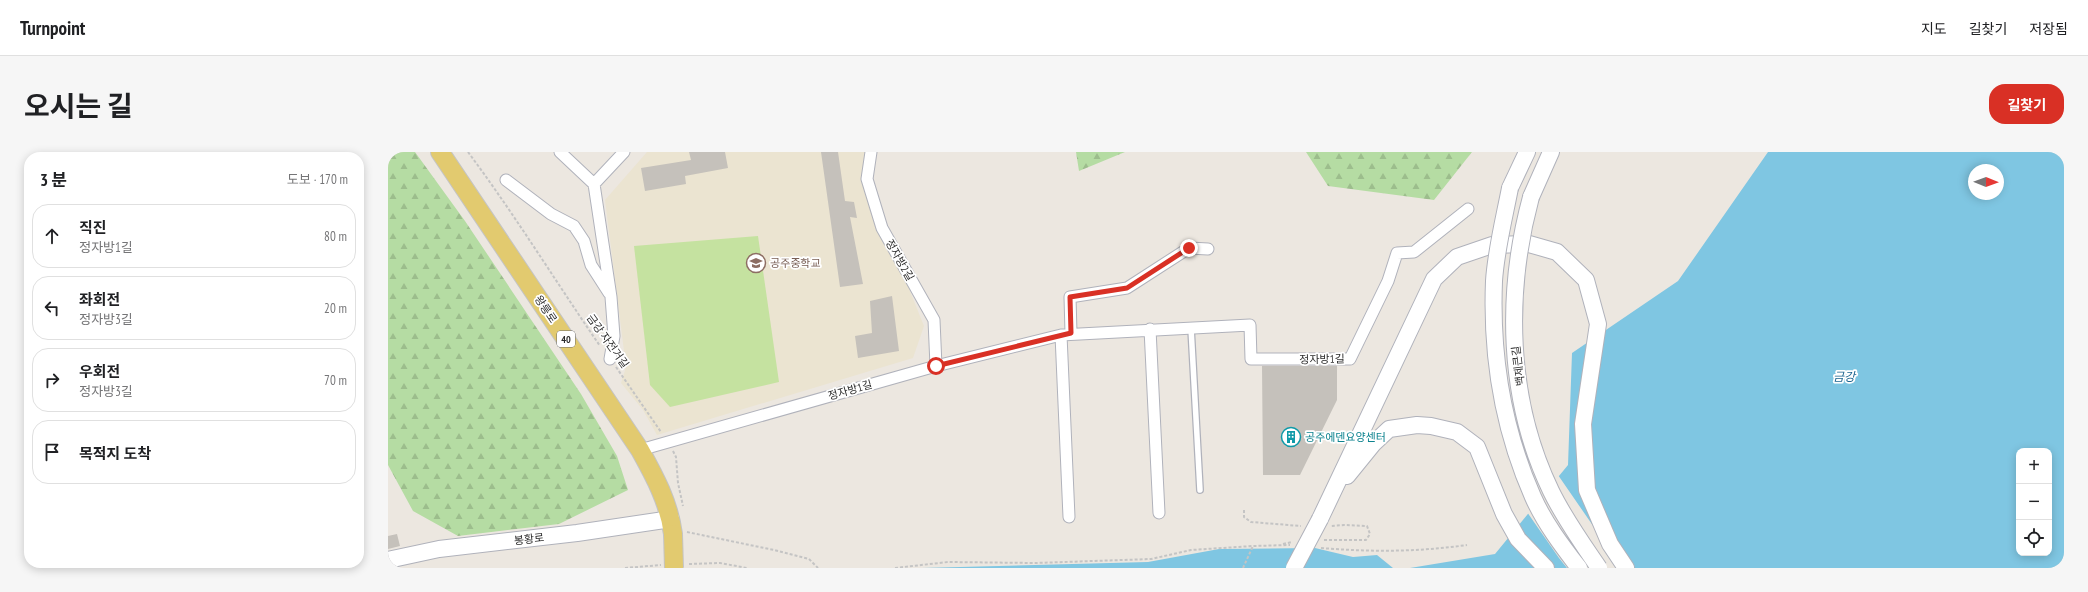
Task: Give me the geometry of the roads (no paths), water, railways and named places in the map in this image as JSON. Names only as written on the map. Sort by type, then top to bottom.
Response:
[{"type":"main road","name":"왕릉로","points":[[440,152],[640,450],[682,527]]},
{"type":"main road","name":"백제큰길","points":[[1527,152],[1510,188],[1494,280],[1494,322],[1498,380],[1512,442],[1533,498],[1564,549],[1579,568]]},
{"type":"main road","name":"백제큰길","points":[[1551,152],[1531,197],[1522,232],[1516,279],[1514,317],[1516,369],[1530,436],[1551,491],[1599,568]]},
{"type":"main road","points":[[1294,568],[1320,519],[1434,279],[1457,257],[1492,245],[1529,244],[1557,252],[1586,280],[1598,324],[1582,424],[1588,490],[1610,544],[1626,568]]},
{"type":"main road","points":[[1329,498],[1373,444],[1389,429],[1417,425],[1431,426],[1457,432],[1477,447],[1504,514],[1518,539],[1546,568]]},
{"type":"main road","name":"봉황로","points":[[388,560],[439,549],[577,533],[682,527]]},
{"type":"main road","name":"40","points":[[674,568],[682,527]]},
{"type":"street","points":[[560,152],[594,184],[611,296],[614,336],[610,359]]},
{"type":"street","points":[[594,184],[624,152]]},
{"type":"street","name":"정자방2길","points":[[871,152],[867,180],[882,228],[934,320],[936,366]]},
{"type":"street","points":[[506,180],[551,214],[574,226],[584,241],[591,266],[611,296]]},
{"type":"street","name":"정자방1길","points":[[640,450],[936,366],[1066,334],[1250,325],[1251,359],[1350,359],[1388,282],[1397,253],[1414,252],[1468,209]]},
{"type":"street","points":[[1069,517],[1066,334],[1070,297],[1127,288],[1189,248],[1208,249]]},
{"type":"street","points":[[1150,329],[1159,513]]},
{"type":"lane","points":[[1191,327],[1200,490]]},
{"type":"water","name":"금강","points":[[1768,152],[2064,152],[2064,568],[1410,568],[1495,554],[1568,465],[1572,353],[1678,281]]},
{"type":"water","points":[[1315,548],[1353,557],[1377,555],[1393,568],[922,568],[1148,562],[1219,549]]},
{"type":"place","name":"공주중학교","points":[[756,263]]},
{"type":"place","name":"공주에덴요양센터","points":[[1291,437]]}]
